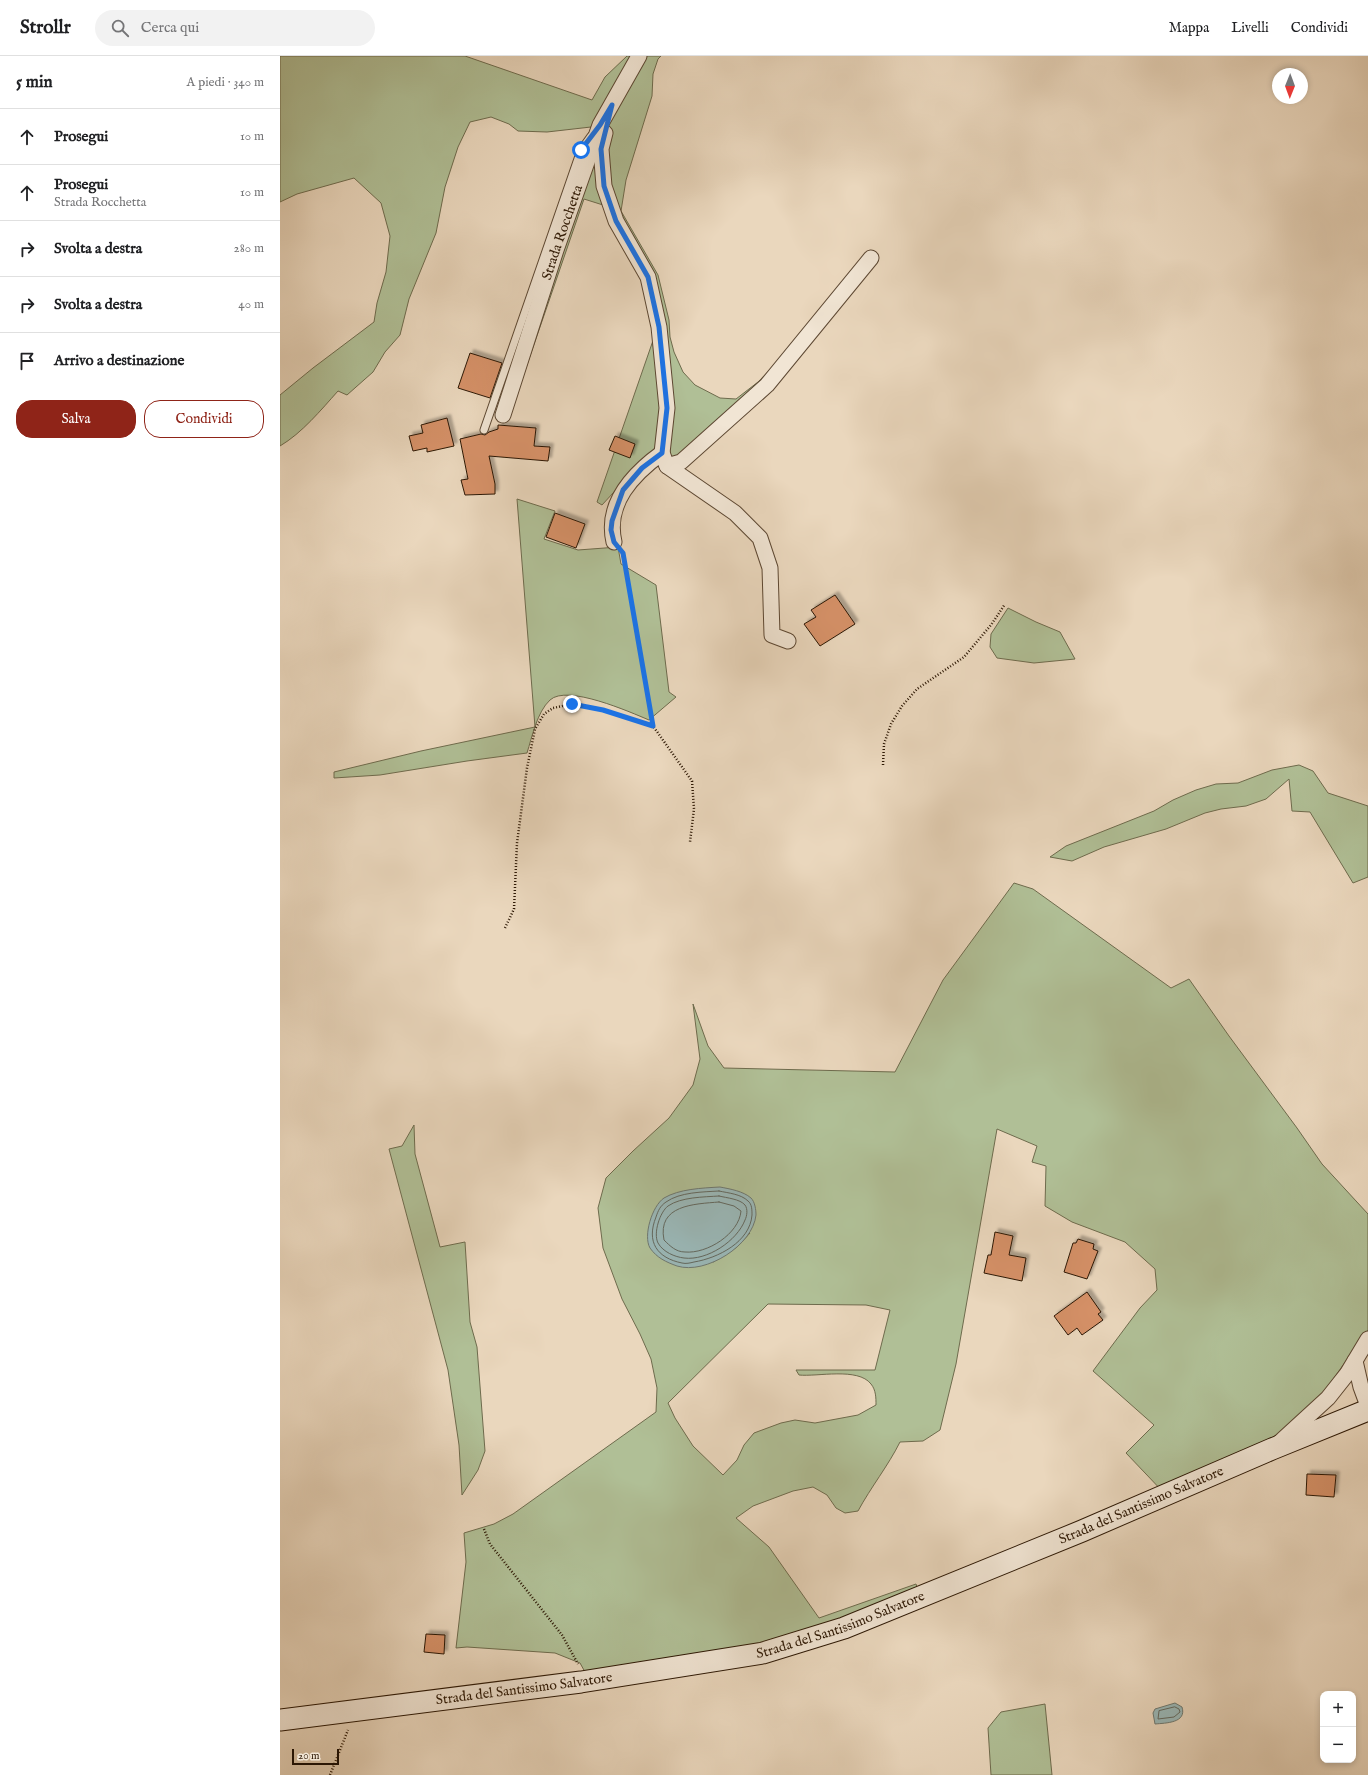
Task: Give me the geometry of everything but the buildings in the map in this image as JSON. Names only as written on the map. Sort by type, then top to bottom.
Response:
[{"type":"street","name":"Strada Rocchetta","points":[[503,415],[556,250],[600,125],[639,56]]},
{"type":"street","points":[[612,105],[601,149],[604,186],[616,221],[648,277],[659,327],[667,408],[665,459]]},
{"type":"street","points":[[614,542],[611,530],[612,521],[623,490],[642,468],[665,459],[681,462],[767,385],[871,258]]},
{"type":"street","points":[[665,459],[735,513],[760,538],[770,568],[772,635],[788,641]]},
{"type":"street","points":[[1272,1449],[1328,1398],[1348,1374],[1368,1339]]},
{"type":"street","points":[[1355,1361],[1368,1406]]},
{"type":"street","name":"Strada del Santissimo Salvatore","points":[[280,1720],[581,1682],[764,1653],[844,1628],[1082,1531],[1272,1449],[1368,1410]]},
{"type":"lane","points":[[484,430],[581,150],[600,125]]},
{"type":"path","points":[[614,542],[623,553],[653,726],[692,780],[694,809],[690,842]]},
{"type":"path","points":[[883,765],[884,744],[890,724],[902,706],[917,689],[964,657],[991,626],[1005,604]]},
{"type":"path","points":[[505,928],[514,909],[517,843],[527,768],[535,729],[544,714],[553,708],[572,704],[603,710],[653,726]]},
{"type":"path","points":[[484,1529],[490,1544],[562,1635],[576,1657],[581,1670],[581,1682]]},
{"type":"path","points":[[330,1775],[355,1710]]},
{"type":"green space","points":[[280,56],[465,56],[592,100],[605,77],[627,56],[661,56],[658,59],[653,74],[652,96],[626,180],[621,211],[658,275],[669,320],[670,337],[674,352],[683,372],[695,385],[720,398],[736,399],[758,382],[790,349],[773,384],[684,465],[649,454],[602,505],[597,502],[657,329],[647,279],[603,205],[584,199],[518,391],[591,127],[547,132],[518,131],[509,124],[491,117],[470,122],[458,147],[445,187],[436,233],[409,299],[400,335],[385,352],[373,372],[347,395],[338,391],[304,428],[280,446],[280,395],[374,322],[377,303],[386,272],[390,236],[381,203],[354,178],[297,194],[280,202]]},
{"type":"green space","points":[[517,499],[555,511],[544,539],[578,550],[618,547],[621,564],[656,585],[669,692],[676,697],[649,720],[599,701],[570,695],[558,696],[550,700],[545,705],[535,727]]},
{"type":"green space","points":[[1008,608],[1060,632],[1075,659],[1034,663],[997,658],[990,647],[991,634]]},
{"type":"green space","points":[[535,727],[527,753],[380,775],[334,778],[334,772],[421,751]]},
{"type":"green space","points":[[1299,765],[1313,771],[1328,793],[1368,806],[1368,877],[1353,883],[1310,812],[1292,811],[1289,779],[1266,799],[1246,806],[1221,809],[1205,813],[1166,829],[1104,847],[1072,861],[1050,857],[1066,846],[1154,811],[1173,800],[1196,790],[1216,784],[1238,783],[1272,770]]},
{"type":"green space","points":[[1014,883],[1033,889],[1171,988],[1189,979],[1322,1164],[1368,1214],[1368,1330],[1324,1392],[1275,1444],[1165,1494],[1126,1453],[1154,1425],[1093,1371],[1140,1308],[1157,1290],[1155,1269],[1125,1242],[1072,1222],[1045,1206],[1046,1166],[1032,1162],[1037,1146],[997,1129],[956,1364],[940,1430],[923,1441],[900,1442],[858,1511],[845,1513],[836,1508],[827,1495],[813,1487],[793,1491],[753,1506],[736,1518],[769,1547],[819,1618],[916,1584],[918,1590],[815,1630],[730,1651],[585,1672],[580,1663],[555,1653],[467,1647],[456,1648],[466,1562],[464,1533],[494,1524],[513,1514],[656,1412],[657,1388],[651,1359],[622,1299],[603,1248],[598,1208],[606,1178],[669,1118],[693,1085],[700,1059],[693,1004],[708,1046],[724,1068],[895,1072],[943,980]],"holes":[[[750,1233],[737,1247],[713,1262]],[[768,1304],[866,1305],[890,1310],[875,1370],[796,1370],[799,1375],[847,1374],[865,1379],[874,1389],[876,1405],[858,1415],[815,1423],[795,1420],[781,1423],[754,1433],[744,1445],[737,1460],[723,1475],[693,1446],[675,1418],[668,1403]]]},
{"type":"green space","points":[[414,1125],[415,1154],[440,1247],[465,1242],[470,1322],[477,1347],[485,1451],[478,1470],[462,1495],[459,1445],[448,1370],[389,1149],[402,1146]]},
{"type":"green space","points":[[1045,1704],[1052,1775],[991,1775],[988,1728],[1001,1712]]},
{"type":"water","points":[[720,1187],[744,1194],[751,1198],[754,1204],[756,1215],[753,1226],[737,1247],[714,1262],[689,1268],[677,1266],[662,1259],[650,1248],[648,1243],[648,1229],[652,1214],[664,1198],[684,1191]]},
{"type":"water","points":[[1175,1703],[1182,1707],[1183,1712],[1179,1719],[1155,1724],[1153,1713],[1155,1709]]},
{"type":"route","points":[[572,704],[603,710],[653,726],[634,609],[623,553],[614,542],[611,530],[612,521],[623,490],[642,468],[662,453],[667,408],[659,327],[648,277],[616,221],[604,186],[601,149],[612,105],[600,125],[581,150]]}]
